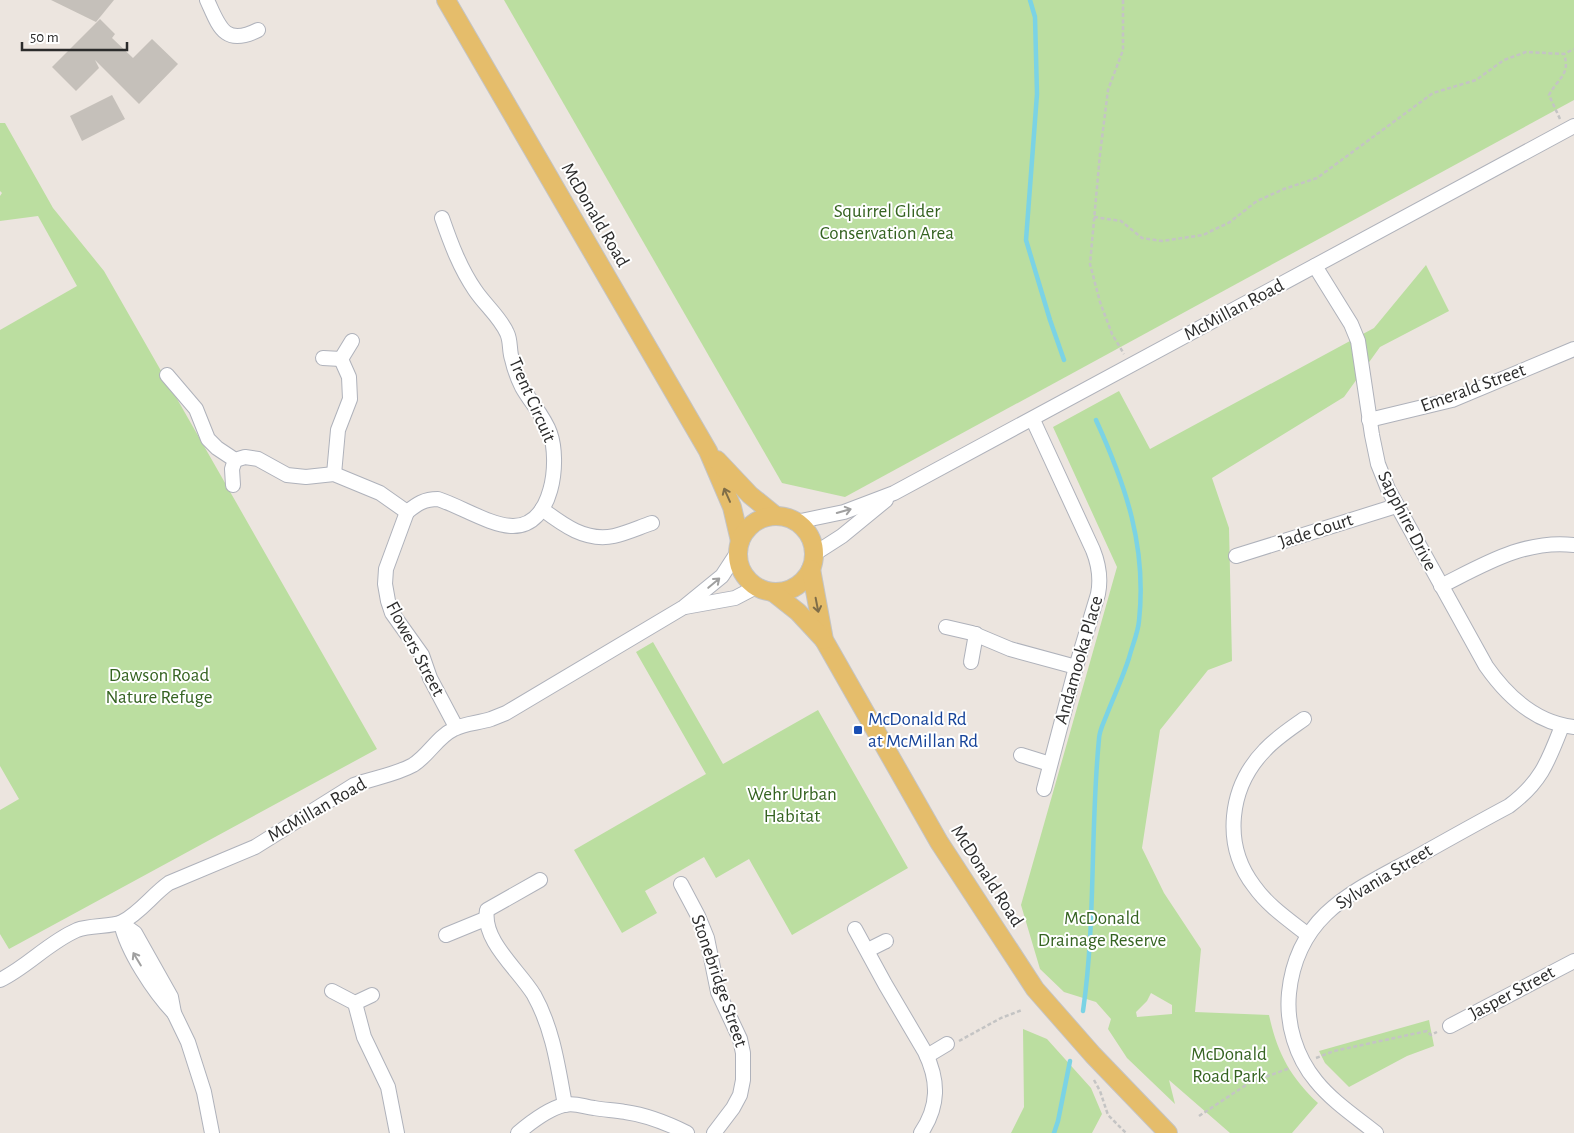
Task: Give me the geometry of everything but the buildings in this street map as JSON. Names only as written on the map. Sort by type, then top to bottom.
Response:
[{"type":"main road","name":"McDonald Road","points":[[446,0],[708,451],[732,507],[739,547]]},
{"type":"main road","name":"McDonald Road","points":[[708,451],[750,495],[776,516]]},
{"type":"main road","points":[[776,516],[796,522],[806,531],[812,542],[813,562],[805,579],[786,591],[774,593],[756,587],[746,578],[739,567],[739,547],[746,531],[754,523],[776,516]]},
{"type":"main road","name":"McDonald Road","points":[[813,562],[824,640]]},
{"type":"main road","name":"McDonald Road","points":[[774,593],[798,612],[824,640],[939,842],[1035,989],[1093,1055],[1168,1133]]},
{"type":"street","points":[[207,0],[220,29],[228,34],[244,37],[258,30]]},
{"type":"street","name":"McMillan Road","points":[[796,522],[844,512],[894,494],[1570,128]]},
{"type":"street","name":"Trent Circuit","points":[[442,218],[456,257],[466,276],[508,334],[511,358],[522,387],[544,420],[550,433],[554,450],[554,467],[547,502],[542,509]]},
{"type":"street","name":"Sapphire Drive","points":[[1315,266],[1351,324],[1358,342],[1378,464],[1396,506],[1486,666],[1501,687],[1517,702],[1535,714],[1568,726]]},
{"type":"street","points":[[341,359],[352,341]]},
{"type":"street","name":"Emerald Street","points":[[1370,420],[1452,400],[1574,349]]},
{"type":"street","points":[[323,358],[341,359]]},
{"type":"street","points":[[334,474],[338,430],[350,399],[349,377],[341,359]]},
{"type":"street","points":[[167,374],[196,409],[208,439],[217,448],[235,460]]},
{"type":"street","name":"Andamooka Place","points":[[1032,420],[1097,562],[1100,584],[1076,666],[1044,789]]},
{"type":"street","points":[[235,460],[245,457],[258,459],[287,476],[306,477],[334,474],[380,493],[407,512],[418,503],[427,499],[438,499],[501,524],[514,526],[528,522],[540,513],[542,509],[567,527],[581,534],[598,537],[614,536],[652,523]]},
{"type":"street","points":[[233,485],[232,469],[235,460]]},
{"type":"street","name":"McMillan Road","points":[[813,562],[894,494]]},
{"type":"street","name":"Jade Court","points":[[1236,556],[1396,506]]},
{"type":"street","name":"Flowers Street","points":[[407,512],[386,569],[385,584],[388,601],[392,613],[422,655],[430,678],[456,727]]},
{"type":"street","points":[[636,513],[638,528]]},
{"type":"street","points":[[1441,586],[1512,551],[1534,546],[1574,545]]},
{"type":"street","name":"McMillan Road","points":[[121,923],[134,914],[158,890],[169,883],[254,847],[354,785],[372,778],[392,774],[413,765],[445,734],[456,727],[492,719],[506,713],[684,607],[722,576],[739,547]]},
{"type":"street","name":"McMillan Road","points":[[684,607],[735,598],[756,587]]},
{"type":"street","points":[[946,627],[976,634],[1010,649],[1076,666]]},
{"type":"street","points":[[971,662],[976,634]]},
{"type":"street","points":[[1304,719],[1266,748],[1253,763],[1237,796],[1233,835],[1236,853],[1244,873],[1254,888],[1308,935]]},
{"type":"street","name":"Sylvania Street","points":[[1376,1133],[1326,1093],[1303,1063],[1290,1025],[1288,1005],[1294,966],[1300,948],[1308,935],[1326,914],[1346,896],[1509,806],[1525,794],[1537,780],[1568,726]]},
{"type":"street","points":[[1021,755],[1050,764]]},
{"type":"street","points":[[540,880],[487,910],[486,919],[490,933],[500,951],[532,992],[542,1009],[555,1050],[565,1105]]},
{"type":"street","name":"Stonebridge Street","points":[[681,884],[707,938],[718,992],[740,1039],[743,1052],[744,1080],[740,1095],[733,1108],[714,1133]]},
{"type":"street","points":[[446,935],[486,919]]},
{"type":"street","points":[[1,978],[77,930],[121,923],[124,938],[160,998],[174,1013],[188,1042],[204,1092],[212,1133]]},
{"type":"street","points":[[855,928],[927,1056],[936,1095],[933,1110],[921,1133]]},
{"type":"street","points":[[868,950],[886,941]]},
{"type":"street","name":"Jasper Street","points":[[1450,1026],[1574,961]]},
{"type":"street","points":[[332,991],[355,1003],[364,1036],[388,1087],[397,1133]]},
{"type":"street","points":[[355,1003],[372,994]]},
{"type":"street","points":[[927,1056],[947,1044]]},
{"type":"street","points":[[518,1133],[535,1120],[565,1105],[578,1104],[657,1119],[687,1133]]},
{"type":"path","points":[[1123,0],[1123,50],[1108,90],[1090,264],[1100,302],[1109,326],[1130,366]]},
{"type":"path","points":[[1094,217],[1121,221],[1142,238],[1162,241],[1204,235],[1230,222],[1257,201],[1284,189],[1317,178],[1433,93],[1476,80],[1504,60],[1526,52],[1564,54],[1574,50]]},
{"type":"path","points":[[1564,54],[1567,64],[1563,77],[1548,95],[1570,128]]},
{"type":"path","points":[[947,1044],[954,1044],[1001,1018],[1022,1010]]},
{"type":"path","points":[[1199,1116],[1248,1083],[1334,1051],[1427,1031],[1431,1035],[1450,1026]]},
{"type":"path","points":[[1090,1076],[1100,1091],[1108,1115],[1126,1133]]},
{"type":"green space","name":"Squirrel Glider Conservation Area","points":[[504,0],[1574,0],[1574,100],[845,497],[782,483]]},
{"type":"green space","name":"Dawson Road Nature Refuge","points":[[0,123],[5,123],[53,208],[104,271],[377,749],[9,949],[0,934],[0,810],[19,799],[0,766],[0,330],[77,286],[38,216],[0,221],[0,196],[2,193],[0,191]]},
{"type":"green space","name":"McDonald Drainage Reserve","points":[[1426,265],[1449,311],[1380,347],[1344,397],[1212,478],[1229,528],[1232,661],[1208,670],[1160,730],[1142,848],[1164,893],[1201,949],[1195,1012],[1269,1015],[1276,1041],[1286,1063],[1308,1093],[1318,1103],[1292,1133],[1230,1133],[1169,1080],[1175,1104],[1127,1058],[1108,1029],[1111,1019],[1096,1002],[1064,992],[1040,969],[1021,905],[1117,567],[1053,427],[1119,391],[1150,449],[1374,328]],"holes":[[[1151,993],[1172,1005],[1172,1014],[1137,1017],[1136,1012],[1147,1001]]]},
{"type":"green space","name":"Wehr Urban Habitat","points":[[653,642],[723,764],[818,710],[908,868],[792,935],[749,859],[716,878],[704,857],[645,891],[657,913],[622,933],[574,850],[706,774],[636,652]]},
{"type":"green space","points":[[1429,1020],[1434,1046],[1407,1056],[1349,1087],[1325,1063],[1319,1051]]},
{"type":"green space","points":[[1023,1029],[1047,1039],[1091,1088],[1102,1114],[1092,1133],[1011,1133],[1024,1107]]},
{"type":"waterway","points":[[1030,0],[1035,17],[1037,94],[1026,240],[1064,360]]},
{"type":"waterway","points":[[1083,1011],[1090,943],[1099,736],[1127,665],[1136,635],[1141,594],[1137,542],[1132,518],[1125,493],[1096,420]]},
{"type":"waterway","points":[[1054,1133],[1070,1061]]},
{"type":"place","name":"McDonald Rd at McMillan Rd","points":[[858,730]]},
{"type":"park label","name":"McDonald Road Park","points":[[1229,1065]]}]
